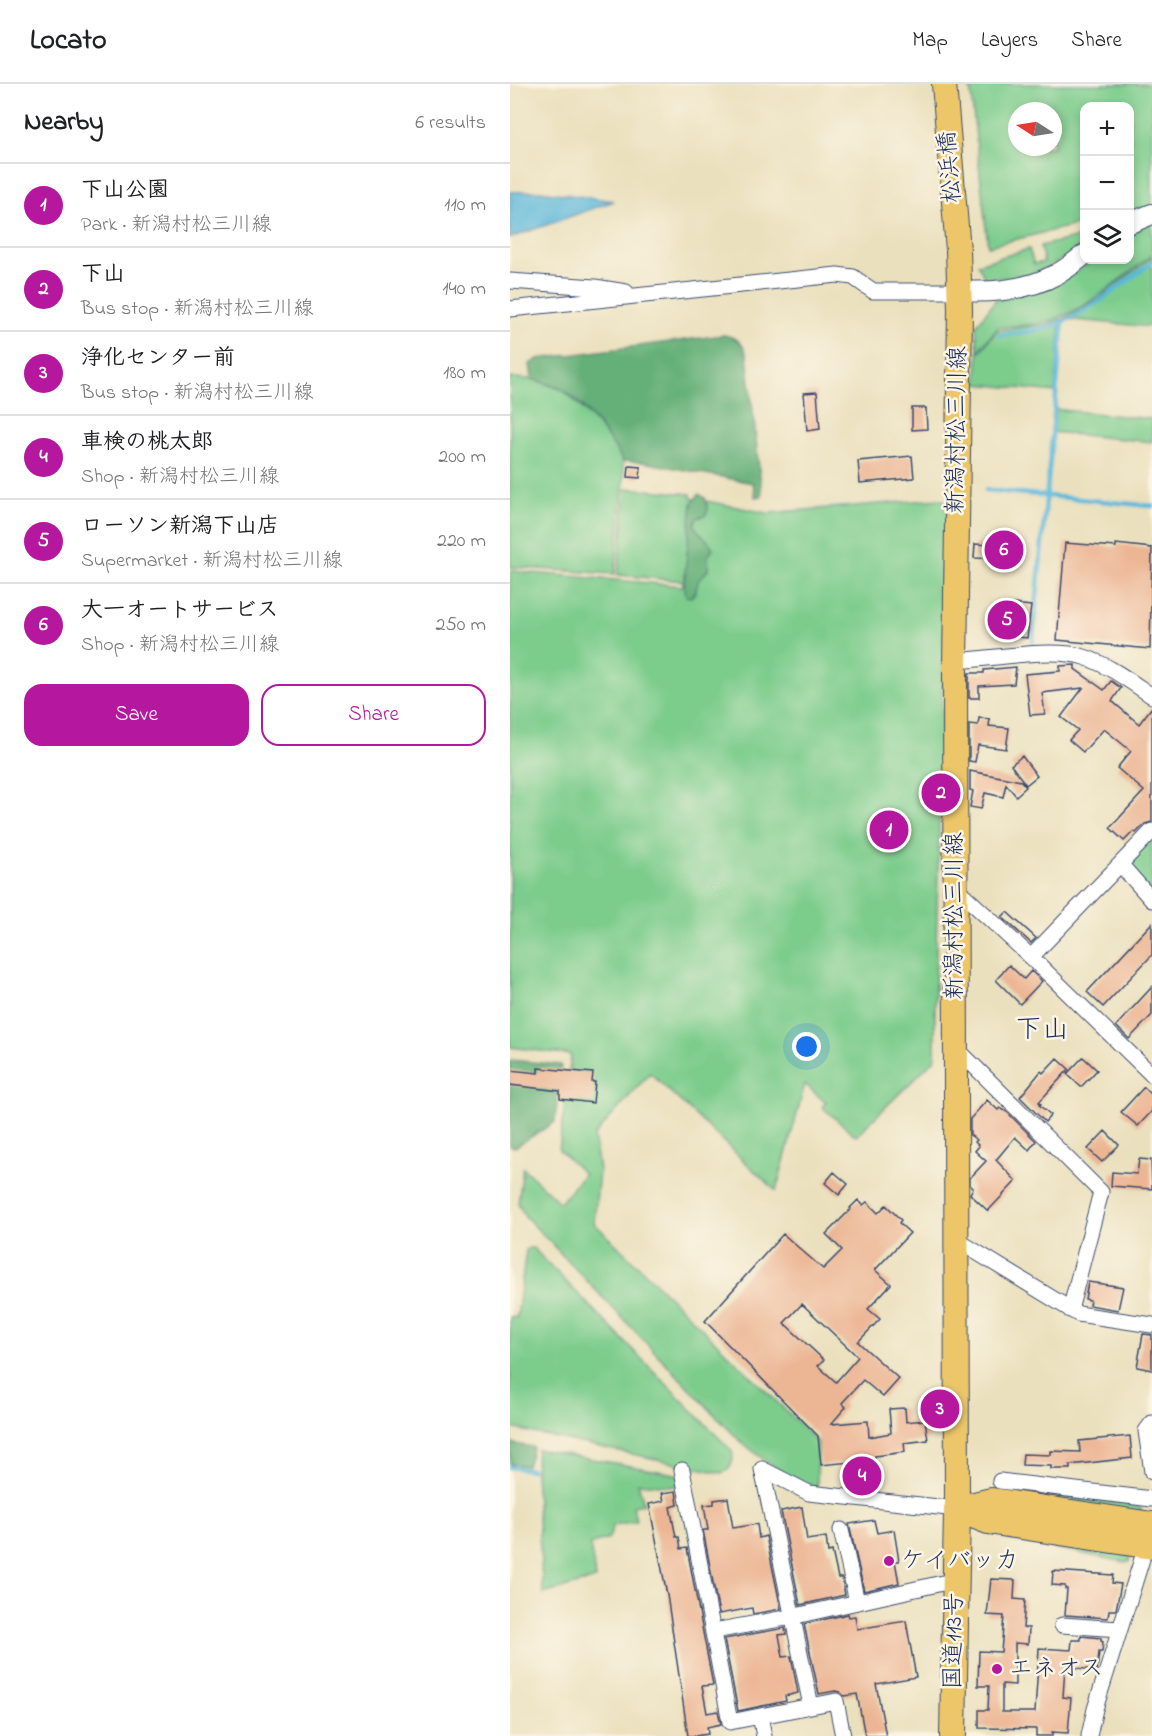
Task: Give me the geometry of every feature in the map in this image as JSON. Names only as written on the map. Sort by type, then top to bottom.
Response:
[{"type":"highway","points":[[957,1509],[992,1501],[1151,1517]]},
{"type":"highway","points":[[957,1509],[988,1521],[1146,1563]]},
{"type":"highway","name":"国道113号","points":[[953,1736],[957,1509]]},
{"type":"main road","name":"松浜橋","points":[[944,84],[958,250]]},
{"type":"main road","name":"新潟村松三川線","points":[[957,1509],[955,1047],[958,250]]},
{"type":"street","points":[[1134,222],[1152,214]]},
{"type":"street","points":[[510,309],[837,274],[853,277],[873,291],[980,292],[1017,287],[1056,275],[1080,258]]},
{"type":"street","points":[[510,281],[604,288],[638,295]]},
{"type":"street","points":[[956,661],[1051,653],[1071,654],[1096,661],[1152,696]]},
{"type":"street","points":[[1031,957],[1121,866],[1152,831]]},
{"type":"street","points":[[1121,866],[1152,900]]},
{"type":"street","points":[[956,888],[1031,957],[1152,1075]]},
{"type":"street","points":[[955,1047],[1101,1192],[1070,1310]]},
{"type":"street","points":[[955,1239],[1078,1314],[1152,1325]]},
{"type":"street","points":[[1150,1428],[1152,1472]]},
{"type":"street","points":[[811,1706],[762,1469],[809,1493],[957,1509]]},
{"type":"street","points":[[682,1470],[730,1722],[836,1701],[843,1736]]},
{"type":"street","points":[[1000,1481],[1152,1499]]},
{"type":"street","points":[[841,1530],[857,1602]]},
{"type":"street","points":[[1089,1736],[1119,1629],[1146,1563]]},
{"type":"street","points":[[714,1631],[791,1617],[956,1580]]},
{"type":"street","points":[[1062,1625],[1119,1629]]},
{"type":"street","points":[[760,1716],[764,1736]]},
{"type":"green space","points":[[970,84],[1152,84],[1152,207],[1134,211],[1134,102],[1080,102],[1080,224],[988,246]]},
{"type":"green space","points":[[1152,221],[1152,255],[1113,285],[1085,304],[1056,319],[1030,325],[998,327],[978,351],[976,326],[996,299],[1063,281],[1087,264],[1134,264],[1134,232]]},
{"type":"green space","points":[[1080,237],[1080,247],[1072,253],[1049,266],[1027,274],[985,279],[978,264],[1029,249],[1034,264],[1044,262],[1040,246]]},
{"type":"green space","points":[[1152,257],[1152,327],[1063,319],[1096,300]]},
{"type":"green space","points":[[1061,319],[1055,392],[977,384],[978,354],[997,330],[1043,325]]},
{"type":"green space","points":[[724,335],[739,341],[747,355],[762,496],[755,497],[753,483],[643,462],[623,461],[612,443],[580,404],[563,390],[532,379],[530,364],[538,359]]},
{"type":"green space","points":[[510,378],[532,379],[563,390],[614,444],[623,461],[624,478],[615,574],[510,567]]},
{"type":"green space","points":[[1053,409],[1152,419],[1152,442],[1051,432]]},
{"type":"green space","points":[[626,488],[691,494],[691,498],[767,513],[940,499],[945,501],[947,506],[935,1059],[856,1136],[822,1107],[827,1101],[825,1102],[805,1084],[776,1191],[650,1073],[594,1136],[599,1171],[594,1223],[818,1442],[817,1488],[787,1476],[738,1439],[525,1216],[518,1203],[523,1168],[560,1203],[584,1174],[559,1150],[571,1055],[510,1047],[510,571],[683,586],[683,581],[618,575]]},
{"type":"green space","points":[[699,494],[705,498],[708,510],[705,516],[697,518],[694,525],[713,548],[708,556],[708,570],[698,581],[696,591],[691,597],[686,596],[684,585],[692,503]]},
{"type":"green space","points":[[1152,836],[1152,895],[1125,866]]},
{"type":"green space","points":[[510,1060],[561,1065],[555,1122],[515,1147],[510,1146]]},
{"type":"green space","points":[[533,1248],[732,1451],[733,1462],[728,1470],[721,1473],[510,1428],[510,1317],[517,1317],[526,1250]]},
{"type":"green space","points":[[510,1443],[533,1447],[527,1466],[510,1464]]},
{"type":"green space","points":[[537,1449],[680,1475],[681,1487],[638,1483],[644,1504],[633,1506],[636,1521],[614,1525],[609,1538],[590,1545],[596,1579],[543,1594],[535,1474]]},
{"type":"green space","points":[[997,1488],[1136,1505],[1141,1508],[1141,1513],[997,1490]]},
{"type":"green space","points":[[1006,1539],[1130,1556],[1129,1562],[1125,1562]]},
{"type":"water","points":[[541,191],[614,201],[510,238],[510,192]]},
{"type":"building","points":[[817,392],[820,429],[807,431],[804,393]]},
{"type":"building","points":[[912,408],[926,408],[927,429],[912,430]]},
{"type":"building","points":[[912,456],[914,478],[860,483],[858,461]]},
{"type":"building","points":[[629,466],[641,467],[640,478],[628,477]]},
{"type":"building","points":[[992,539],[1013,540],[1012,559],[974,558],[975,544],[992,545]]},
{"type":"building","points":[[1065,543],[1116,547],[1116,544],[1152,548],[1150,649],[1057,640]]},
{"type":"building","points":[[1004,603],[1031,606],[1027,638],[1001,635]]},
{"type":"building","points":[[1075,665],[1075,669],[1104,690],[1111,681],[1121,688],[1112,701],[1139,724],[1152,707],[1152,822],[1145,824],[1136,833],[1134,831],[1124,841],[1110,828],[1144,791],[1117,768],[1131,751],[1104,729],[1083,752],[1069,740],[1078,730],[1061,717],[1083,688],[1042,693],[1045,714],[1030,715],[1025,674],[1060,671],[1060,666]]},
{"type":"building","points":[[1016,667],[1014,684],[979,686],[979,698],[969,698],[969,673],[984,673],[984,670]]},
{"type":"building","points":[[979,718],[990,719],[989,726],[1009,728],[1006,749],[978,745],[975,762],[969,761],[969,724],[978,725]]},
{"type":"building","points":[[1022,756],[1037,776],[1026,785],[1011,765]]},
{"type":"building","points":[[970,771],[1021,781],[1026,787],[1016,796],[1006,784],[1003,797],[985,793],[981,809],[970,807],[973,791],[970,790]]},
{"type":"building","points":[[1007,912],[1036,938],[1031,943],[1002,917]]},
{"type":"building","points":[[1152,923],[1152,955],[1103,1007],[1087,992]]},
{"type":"building","points":[[1009,965],[1024,979],[1031,971],[1042,981],[1020,1004],[996,980]]},
{"type":"building","points":[[1152,987],[1152,1015],[1129,1039],[1116,1026]]},
{"type":"building","points":[[1083,1057],[1097,1070],[1081,1087],[1067,1074]]},
{"type":"building","points":[[1057,1058],[1069,1069],[1039,1102],[1041,1104],[1039,1105],[1051,1115],[1045,1122],[1020,1097],[1041,1071],[1043,1073]]},
{"type":"building","points":[[538,1068],[593,1073],[592,1082],[595,1082],[593,1103],[560,1099],[560,1091],[510,1085],[510,1070],[538,1073]]},
{"type":"building","points":[[1144,1087],[1152,1095],[1152,1111],[1138,1126],[1121,1112]]},
{"type":"building","points":[[987,1100],[998,1110],[1000,1108],[1007,1112],[1036,1141],[1029,1150],[1015,1137],[996,1160],[1016,1181],[988,1211],[970,1194],[973,1188],[970,1185],[970,1178],[986,1161],[975,1151],[979,1146],[975,1142],[977,1140],[970,1135],[970,1119]]},
{"type":"building","points":[[1105,1131],[1119,1145],[1102,1162],[1088,1149]]},
{"type":"building","points":[[1139,1159],[1151,1160],[1152,1189],[1111,1186],[1112,1172],[1137,1174]]},
{"type":"building","points":[[834,1172],[848,1184],[839,1195],[825,1183]]},
{"type":"building","points":[[858,1200],[863,1205],[867,1202],[878,1213],[886,1205],[901,1220],[899,1223],[910,1233],[875,1270],[891,1284],[868,1309],[880,1319],[858,1342],[899,1379],[883,1397],[863,1380],[842,1403],[846,1407],[831,1424],[868,1421],[869,1437],[891,1433],[889,1409],[905,1408],[906,1422],[925,1420],[928,1440],[904,1443],[905,1452],[875,1456],[870,1490],[847,1487],[851,1462],[821,1465],[818,1436],[705,1321],[783,1234],[823,1269],[842,1250],[826,1234]],"holes":[[[802,1304],[858,1357],[836,1382],[818,1366],[824,1360],[784,1323]]]},
{"type":"building","points":[[1088,1282],[1123,1287],[1118,1310],[1089,1305],[1090,1300],[1085,1299]]},
{"type":"building","points":[[1143,1334],[1152,1335],[1152,1370],[1137,1367]]},
{"type":"building","points":[[1130,1436],[1132,1458],[1070,1465],[1070,1469],[1022,1465],[1023,1454],[1051,1455],[1051,1451],[1080,1452],[1079,1441]]},
{"type":"building","points":[[676,1491],[678,1505],[670,1507],[676,1537],[679,1537],[681,1549],[687,1548],[713,1685],[702,1686],[707,1713],[718,1711],[721,1724],[707,1727],[708,1734],[695,1736],[688,1736],[667,1595],[649,1504],[664,1501],[662,1493]]},
{"type":"building","points":[[728,1498],[733,1528],[757,1524],[759,1538],[766,1536],[781,1609],[753,1614],[752,1608],[719,1614],[703,1530],[708,1530],[704,1505],[714,1504],[714,1500]]},
{"type":"building","points":[[802,1507],[807,1540],[826,1537],[828,1552],[832,1551],[838,1578],[842,1578],[845,1595],[800,1605],[781,1511]]},
{"type":"building","points":[[874,1520],[877,1533],[894,1530],[899,1561],[895,1561],[899,1583],[864,1591],[849,1524]]},
{"type":"building","points":[[1053,1571],[1113,1575],[1112,1583],[1121,1584],[1116,1610],[1109,1610],[1108,1618],[1065,1615],[1067,1589],[1065,1586],[1052,1585]]},
{"type":"building","points":[[991,1579],[1015,1580],[1014,1599],[1025,1600],[1023,1628],[1029,1628],[1028,1644],[1015,1643],[1015,1685],[1002,1684],[1002,1712],[1035,1712],[1039,1648],[1071,1650],[1072,1640],[1081,1640],[1081,1636],[1101,1638],[1103,1642],[1102,1652],[1099,1652],[1097,1670],[1065,1667],[1063,1697],[1071,1698],[1068,1733],[1052,1732],[1052,1736],[1036,1736],[1036,1729],[979,1728],[979,1710],[988,1710],[989,1686],[978,1686],[979,1651],[1001,1652],[1004,1616],[987,1615]]},
{"type":"building","points":[[848,1614],[849,1617],[855,1616],[857,1629],[906,1621],[916,1677],[876,1684],[886,1736],[865,1736],[857,1694],[844,1696],[835,1691],[819,1694],[804,1624]]},
{"type":"building","points":[[785,1628],[786,1634],[779,1635],[783,1657],[791,1656],[798,1693],[785,1696],[786,1701],[738,1711],[724,1639]]},
{"type":"waterway","points":[[999,335],[1037,330],[1063,322],[1103,299],[1152,263]]},
{"type":"waterway","points":[[1032,648],[1063,321]]},
{"type":"waterway","points":[[986,490],[1152,506]]},
{"type":"waterway","points":[[510,1467],[532,1470]]},
{"type":"place","name":"大一オートサービス","points":[[1004,550]]},
{"type":"place","name":"ローソン新潟下山店","points":[[1007,620]]},
{"type":"place","name":"下山","points":[[941,793]]},
{"type":"place","name":"下山公園","points":[[889,830]]},
{"type":"place","name":"浄化センター前","points":[[940,1409]]},
{"type":"place","name":"車検の桃太郎","points":[[862,1476]]},
{"type":"place","name":"ケイバッカ","points":[[889,1561]]},
{"type":"place","name":"エネオス","points":[[997,1669]]},
{"type":"district","name":"下山","points":[[1042,1030]]}]
